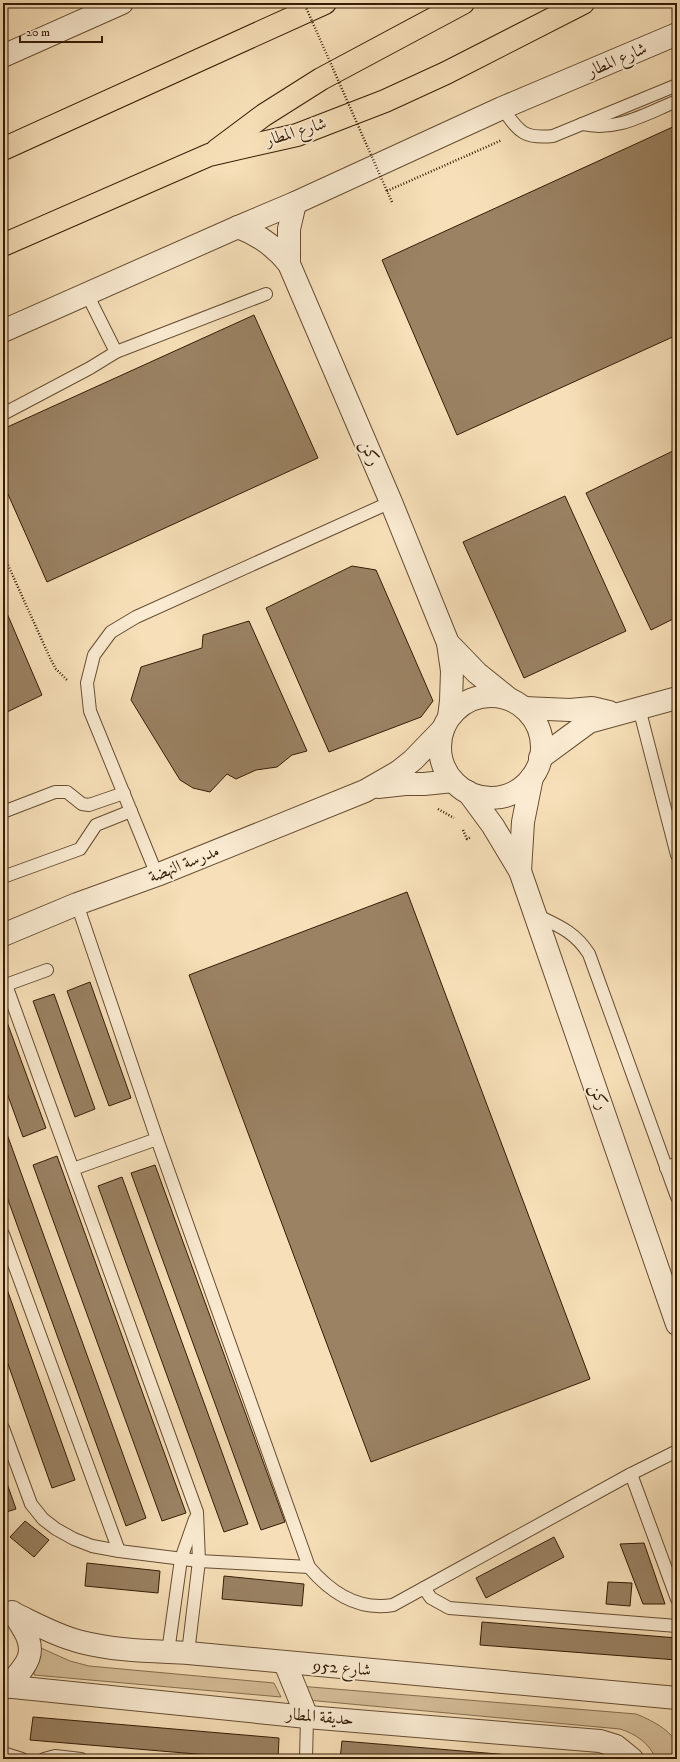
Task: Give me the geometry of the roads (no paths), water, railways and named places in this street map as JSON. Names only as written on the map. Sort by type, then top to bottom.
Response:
[{"type":"highway","points":[[3,149],[326,3]]},
{"type":"highway","points":[[209,155],[264,115],[321,79],[463,3]]},
{"type":"highway","name":"شارع المطار","points":[[3,245],[209,155],[297,134],[385,101],[446,73],[583,3]]},
{"type":"street","points":[[3,56],[122,3]]},
{"type":"street","name":"شارع المطار","points":[[3,331],[295,203],[502,108],[677,34]]},
{"type":"street","points":[[289,264],[289,229],[295,203]]},
{"type":"street","points":[[238,227],[264,239],[275,248],[289,264]]},
{"type":"street","name":"ركن","points":[[289,264],[391,502],[448,643],[452,678],[446,723]]},
{"type":"street","name":"ركن","points":[[448,643],[477,673],[516,703]]},
{"type":"street","points":[[616,714],[592,708],[564,710],[516,703],[492,696],[476,698],[461,705],[446,723],[440,748],[444,766],[461,787],[482,797],[496,797],[510,794],[522,787],[536,768],[589,722],[677,698]]},
{"type":"street","points":[[516,703],[536,723],[540,734],[541,740],[536,768]]},
{"type":"street","name":"مدرسة النهضة","points":[[3,935],[77,904],[157,875],[365,790],[398,772],[413,760],[446,723]]},
{"type":"street","name":"ركن","points":[[520,871],[523,822],[536,768]]},
{"type":"street","name":"مدرسة النهضة","points":[[365,790],[385,786],[461,787]]},
{"type":"street","name":"ركن","points":[[461,787],[493,826],[520,871],[675,1309]]},
{"type":"street","points":[[5,1686],[26,1665],[31,1653],[29,1640],[8,1609]]},
{"type":"street","name":"شارع 952","points":[[8,1609],[51,1632],[81,1642],[120,1649],[677,1698]]},
{"type":"street","points":[[284,1663],[307,1716]]},
{"type":"street","name":"حديقة المطار","points":[[5,1686],[307,1716],[600,1741],[616,1746],[632,1759]]},
{"type":"lane","points":[[502,108],[520,132],[536,138],[553,136],[677,85]]},
{"type":"lane","points":[[582,124],[593,127],[614,126],[677,101]]},
{"type":"lane","points":[[87,294],[116,352]]},
{"type":"lane","points":[[3,414],[76,376],[116,352],[266,294]]},
{"type":"lane","points":[[157,875],[90,712],[87,683],[94,655],[111,632],[136,617],[391,502]]},
{"type":"lane","points":[[639,708],[677,855]]},
{"type":"lane","points":[[3,812],[55,792],[67,792],[82,804],[89,806],[124,793]]},
{"type":"lane","points":[[3,877],[80,849],[96,825],[131,811]]},
{"type":"lane","points":[[77,904],[157,1139],[309,1568],[323,1583],[350,1601],[364,1606],[381,1607],[393,1605],[631,1474],[677,1451]]},
{"type":"lane","points":[[536,915],[565,928],[575,935],[589,954],[671,1165],[677,1197]]},
{"type":"lane","points":[[47,970],[5,986],[197,1512],[199,1561],[178,1653]]},
{"type":"lane","points":[[73,1169],[157,1139]]},
{"type":"lane","points":[[3,1234],[119,1551]]},
{"type":"lane","points":[[3,1428],[31,1504],[43,1519],[56,1530],[74,1539],[92,1546],[119,1551],[199,1561],[309,1568]]},
{"type":"lane","points":[[631,1474],[677,1599]]},
{"type":"lane","points":[[178,1653],[181,1558],[197,1512]]},
{"type":"lane","points":[[424,1588],[431,1598],[440,1605],[449,1608],[677,1626]]},
{"type":"lane","points":[[306,1759],[307,1716]]},
{"type":"lane","points":[[3,1753],[22,1759]]},
{"type":"lane","points":[[44,1759],[55,1756],[81,1759]]}]
